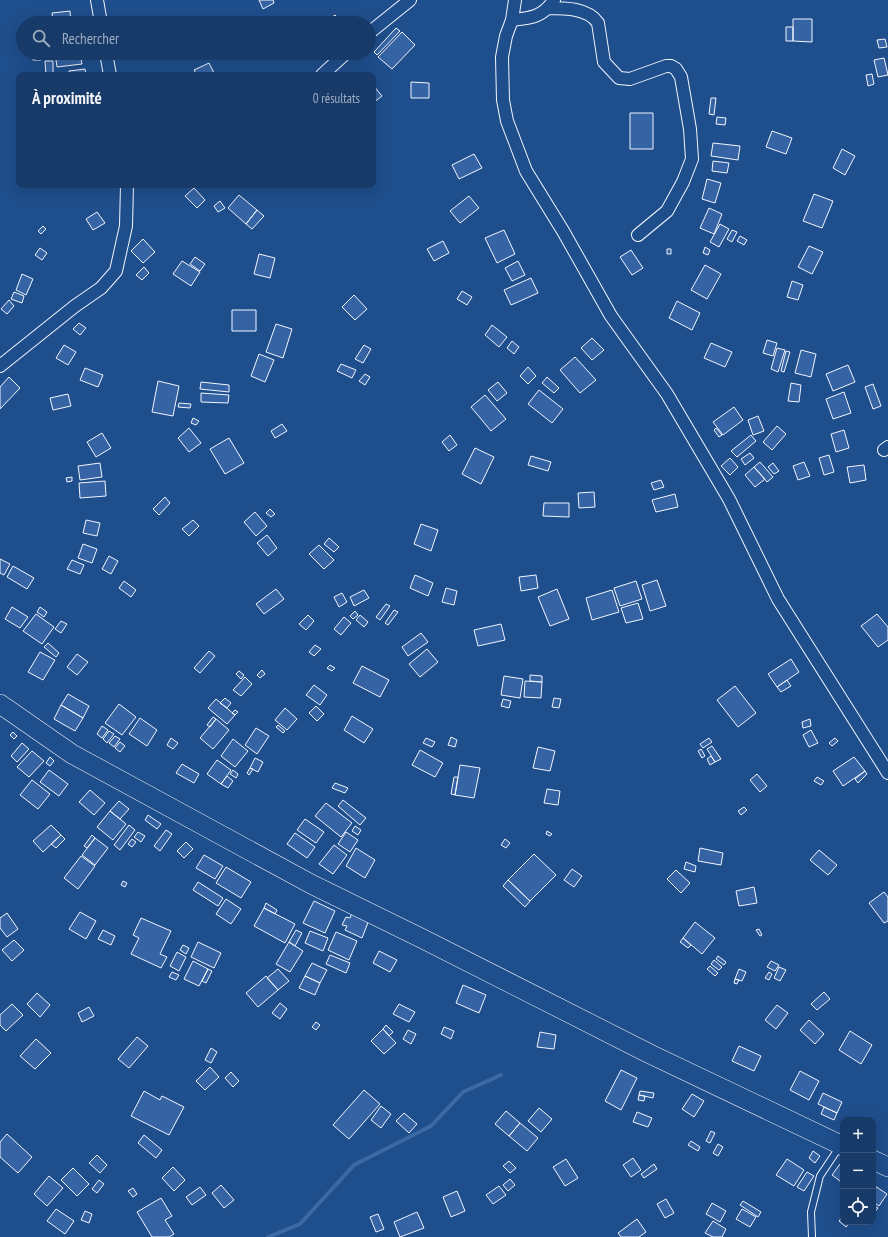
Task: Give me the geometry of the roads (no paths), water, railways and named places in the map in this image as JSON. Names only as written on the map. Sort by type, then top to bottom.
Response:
[{"type":"main road","points":[[0,704],[72,754],[311,884],[657,1057],[840,1145]]},
{"type":"main road","points":[[876,1161],[888,1167]]},
{"type":"street","points":[[97,0],[100,16]]},
{"type":"street","points":[[376,27],[410,0]]},
{"type":"street","points":[[515,0],[512,20],[506,36],[502,57],[503,100],[507,121],[526,171],[563,231],[611,316],[667,394],[729,499],[778,599],[888,772]]},
{"type":"street","points":[[512,20],[537,16],[551,4],[587,13],[594,17],[598,23],[601,53],[604,62],[619,78],[630,79],[666,66],[671,66],[676,69],[681,77],[690,129],[692,159],[667,211],[638,235]]},
{"type":"street","points":[[107,60],[109,72]]},
{"type":"street","points":[[325,72],[338,60]]},
{"type":"street","points":[[0,366],[74,306],[101,288],[116,271],[126,226],[127,188]]},
{"type":"lane","points":[[812,1237],[811,1212],[820,1176],[840,1149]]},
{"type":"waterway","points":[[268,1237],[300,1224],[354,1165],[431,1126],[463,1092],[501,1075]]}]
